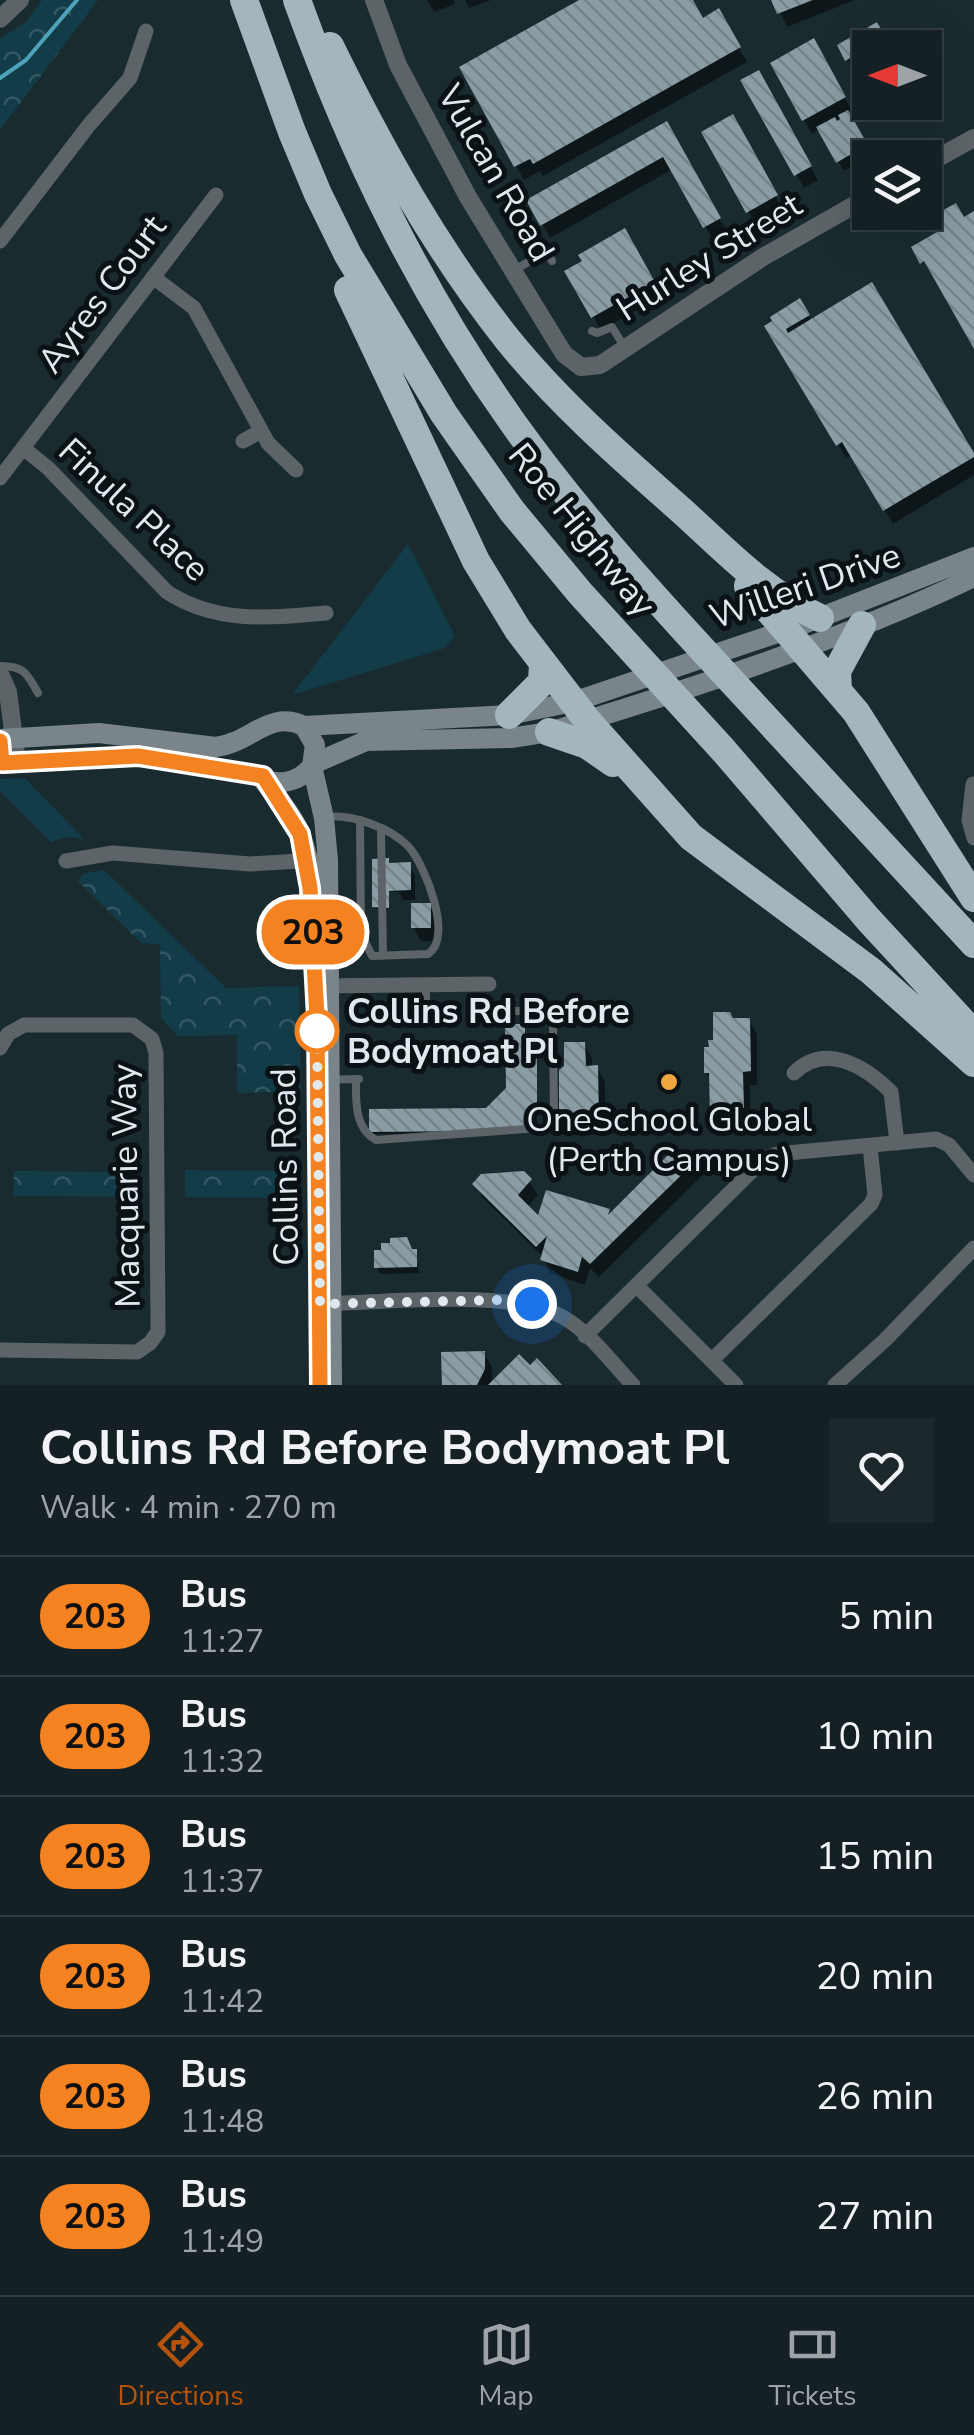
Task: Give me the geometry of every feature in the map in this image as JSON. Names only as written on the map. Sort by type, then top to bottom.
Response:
[{"type":"highway","name":"Roe Highway","points":[[244,0],[292,132],[348,254],[444,414],[512,511],[580,593],[974,1034]]},
{"type":"highway","name":"Roe Highway","points":[[297,0],[339,114],[380,201],[441,313],[511,420],[630,571],[974,944]]},
{"type":"highway","points":[[307,0],[394,173],[455,270],[509,342],[559,397],[764,587],[820,618]]},
{"type":"highway","points":[[292,132],[308,206],[476,561],[543,664],[690,837],[871,971],[974,1063]]},
{"type":"highway","points":[[708,534],[838,690],[885,756],[974,898]]},
{"type":"highway","points":[[838,690],[837,671],[862,625]]},
{"type":"highway","points":[[509,715],[542,682],[543,664]]},
{"type":"highway","points":[[548,732],[587,745],[639,781]]},
{"type":"main road","name":"Willeri Drive","points":[[5,739],[99,733],[216,748],[231,746],[282,719],[304,726],[580,711],[640,702],[752,664],[820,618],[974,557]]},
{"type":"main road","name":"Willeri Drive","points":[[6,763],[138,756],[279,784],[292,782],[313,765],[366,741],[511,738],[548,732],[623,684],[735,646],[862,625],[974,577]]},
{"type":"main road","points":[[304,726],[315,745],[313,765]]},
{"type":"main road","points":[[258,731],[252,758],[263,778]]},
{"type":"main road","name":"Collins Road","points":[[313,765],[324,818],[317,860],[326,1304],[332,1385]]},
{"type":"main road","name":"Collins Road","points":[[263,778],[288,810],[317,860]]},
{"type":"main road","name":"Collins Road","points":[[320,1385],[326,1304]]},
{"type":"street","points":[[0,19],[20,0]]},
{"type":"street","name":"Vulcan Road","points":[[374,0],[398,66],[468,198],[564,354],[581,367]]},
{"type":"street","points":[[0,241],[130,78],[146,31]]},
{"type":"street","points":[[942,156],[974,138]]},
{"type":"street","name":"Ayres Court","points":[[0,478],[216,195]]},
{"type":"street","name":"Hurley Street","points":[[581,367],[600,364],[762,257],[852,206]]},
{"type":"street","points":[[153,277],[184,298],[205,322],[268,444],[296,470]]},
{"type":"street","points":[[243,440],[261,431]]},
{"type":"street","name":"Finula Place","points":[[23,448],[48,468],[167,592],[189,606],[234,617],[326,613]]},
{"type":"street","points":[[0,678],[8,692],[6,763]]},
{"type":"street","points":[[973,784],[969,820],[974,838]]},
{"type":"street","points":[[66,860],[94,854],[250,864],[317,860]]},
{"type":"street","points":[[322,986],[489,984]]},
{"type":"street","name":"Macquarie Way","points":[[0,1048],[8,1034],[24,1025],[132,1025],[152,1039],[156,1053],[158,1332],[137,1352],[0,1350]]},
{"type":"street","points":[[829,1039],[830,1059]]},
{"type":"street","points":[[794,1073],[802,1065],[830,1059],[843,1058],[856,1064],[891,1092],[897,1143]]},
{"type":"street","points":[[585,1336],[764,1160],[777,1154],[943,1141],[974,1175]]},
{"type":"street","points":[[712,1360],[871,1204],[875,1195],[870,1146]]},
{"type":"street","points":[[834,1385],[885,1340],[974,1248]]},
{"type":"street","points":[[637,1286],[736,1385]]},
{"type":"street","points":[[326,1304],[501,1300],[538,1306],[567,1319],[633,1385]]},
{"type":"lane","points":[[513,270],[547,252],[552,261]]},
{"type":"lane","points":[[592,332],[612,326],[625,348]]},
{"type":"lane","points":[[0,666],[20,666],[38,693]]},
{"type":"lane","points":[[324,818],[343,816],[360,820],[412,851],[436,904],[438,940],[435,950],[428,954],[372,956],[360,933],[360,820]]},
{"type":"lane","points":[[381,830],[383,956]]},
{"type":"lane","points":[[321,934],[360,933]]},
{"type":"lane","points":[[426,984],[426,1016]]},
{"type":"lane","points":[[323,1080],[358,1079],[357,1114],[364,1130],[376,1140],[539,1128],[554,1117],[553,1018],[543,1010],[493,1012]]},
{"type":"green space","points":[[42,0],[98,0],[0,130],[0,39],[26,22]]},
{"type":"green space","points":[[408,544],[455,636],[445,648],[292,695]]},
{"type":"green space","points":[[25,778],[84,839],[66,837],[51,842],[0,791],[0,779]]},
{"type":"green space","points":[[104,870],[226,988],[299,986],[301,1091],[237,1093],[237,1035],[178,1036],[161,1018],[160,944],[141,943],[78,881],[83,874]]},
{"type":"green space","points":[[185,1170],[288,1171],[288,1198],[185,1197]]},
{"type":"green space","points":[[14,1171],[140,1172],[140,1197],[13,1196]]},
{"type":"building","points":[[579,0],[693,0],[703,18],[719,8],[741,47],[533,164],[530,159],[514,167],[459,67]]},
{"type":"building","points":[[771,0],[813,0],[777,14]]},
{"type":"building","points":[[877,22],[882,30],[863,30]]},
{"type":"building","points":[[852,36],[852,57],[845,61],[837,45]]},
{"type":"building","points":[[814,38],[846,97],[802,121],[770,63]]},
{"type":"building","points":[[759,70],[812,166],[794,176],[740,80]]},
{"type":"building","points":[[848,110],[865,140],[852,140],[852,154],[836,163],[816,127],[835,117],[837,121],[838,115]]},
{"type":"building","points":[[733,114],[778,195],[746,213],[701,132]]},
{"type":"building","points":[[667,121],[721,218],[703,228],[663,157],[540,226],[526,200]]},
{"type":"building","points":[[956,203],[964,217],[974,211],[974,349],[924,261],[920,264],[911,247],[942,230],[942,211]]},
{"type":"building","points":[[625,228],[655,282],[591,318],[564,271],[582,261],[578,255]]},
{"type":"building","points":[[872,282],[974,453],[974,457],[883,511],[842,442],[836,446],[764,326],[772,321],[770,317],[800,298],[810,315],[786,329],[788,333]]},
{"type":"building","points":[[389,858],[389,863],[411,862],[411,890],[389,891],[389,908],[372,907],[372,859]]},
{"type":"building","points":[[411,903],[431,903],[431,928],[411,928]]},
{"type":"building","points":[[713,1012],[750,1018],[751,1071],[743,1072],[744,1108],[738,1108],[738,1113],[710,1116],[704,1047],[709,1047],[708,1040],[713,1040]]},
{"type":"building","points":[[505,1024],[525,1024],[525,1056],[537,1056],[537,1106],[528,1107],[528,1127],[369,1132],[369,1109],[486,1108],[506,1088]]},
{"type":"building","points":[[564,1042],[585,1042],[586,1066],[598,1065],[599,1121],[563,1121],[563,1116],[559,1116],[559,1070],[564,1066]]},
{"type":"building","points":[[700,1151],[703,1154],[590,1264],[582,1257],[578,1272],[540,1260],[547,1236],[536,1247],[472,1184],[481,1174],[524,1171],[532,1179],[518,1195],[538,1215],[546,1190],[610,1209],[608,1215],[667,1156]]},
{"type":"building","points":[[407,1237],[412,1249],[417,1249],[417,1267],[374,1268],[374,1250],[381,1250],[381,1243]]},
{"type":"building","points":[[485,1351],[485,1369],[477,1385],[442,1385],[441,1352]]},
{"type":"building","points":[[519,1354],[530,1365],[537,1358],[562,1385],[488,1385]]},
{"type":"waterway","points":[[0,78],[26,60],[77,0]]},
{"type":"bus line","name":"203","points":[[0,741],[2,763],[138,756],[263,776],[300,834],[310,888],[317,1017],[320,1385]]},
{"type":"place","name":"Collins Rd Before Bodymoat Pl","points":[[317,1031]]},
{"type":"place","name":"OneSchool Global (Perth Campus)","points":[[669,1082]]},
{"type":"route","points":[[317,1031],[320,1304],[501,1300],[532,1304]]}]
